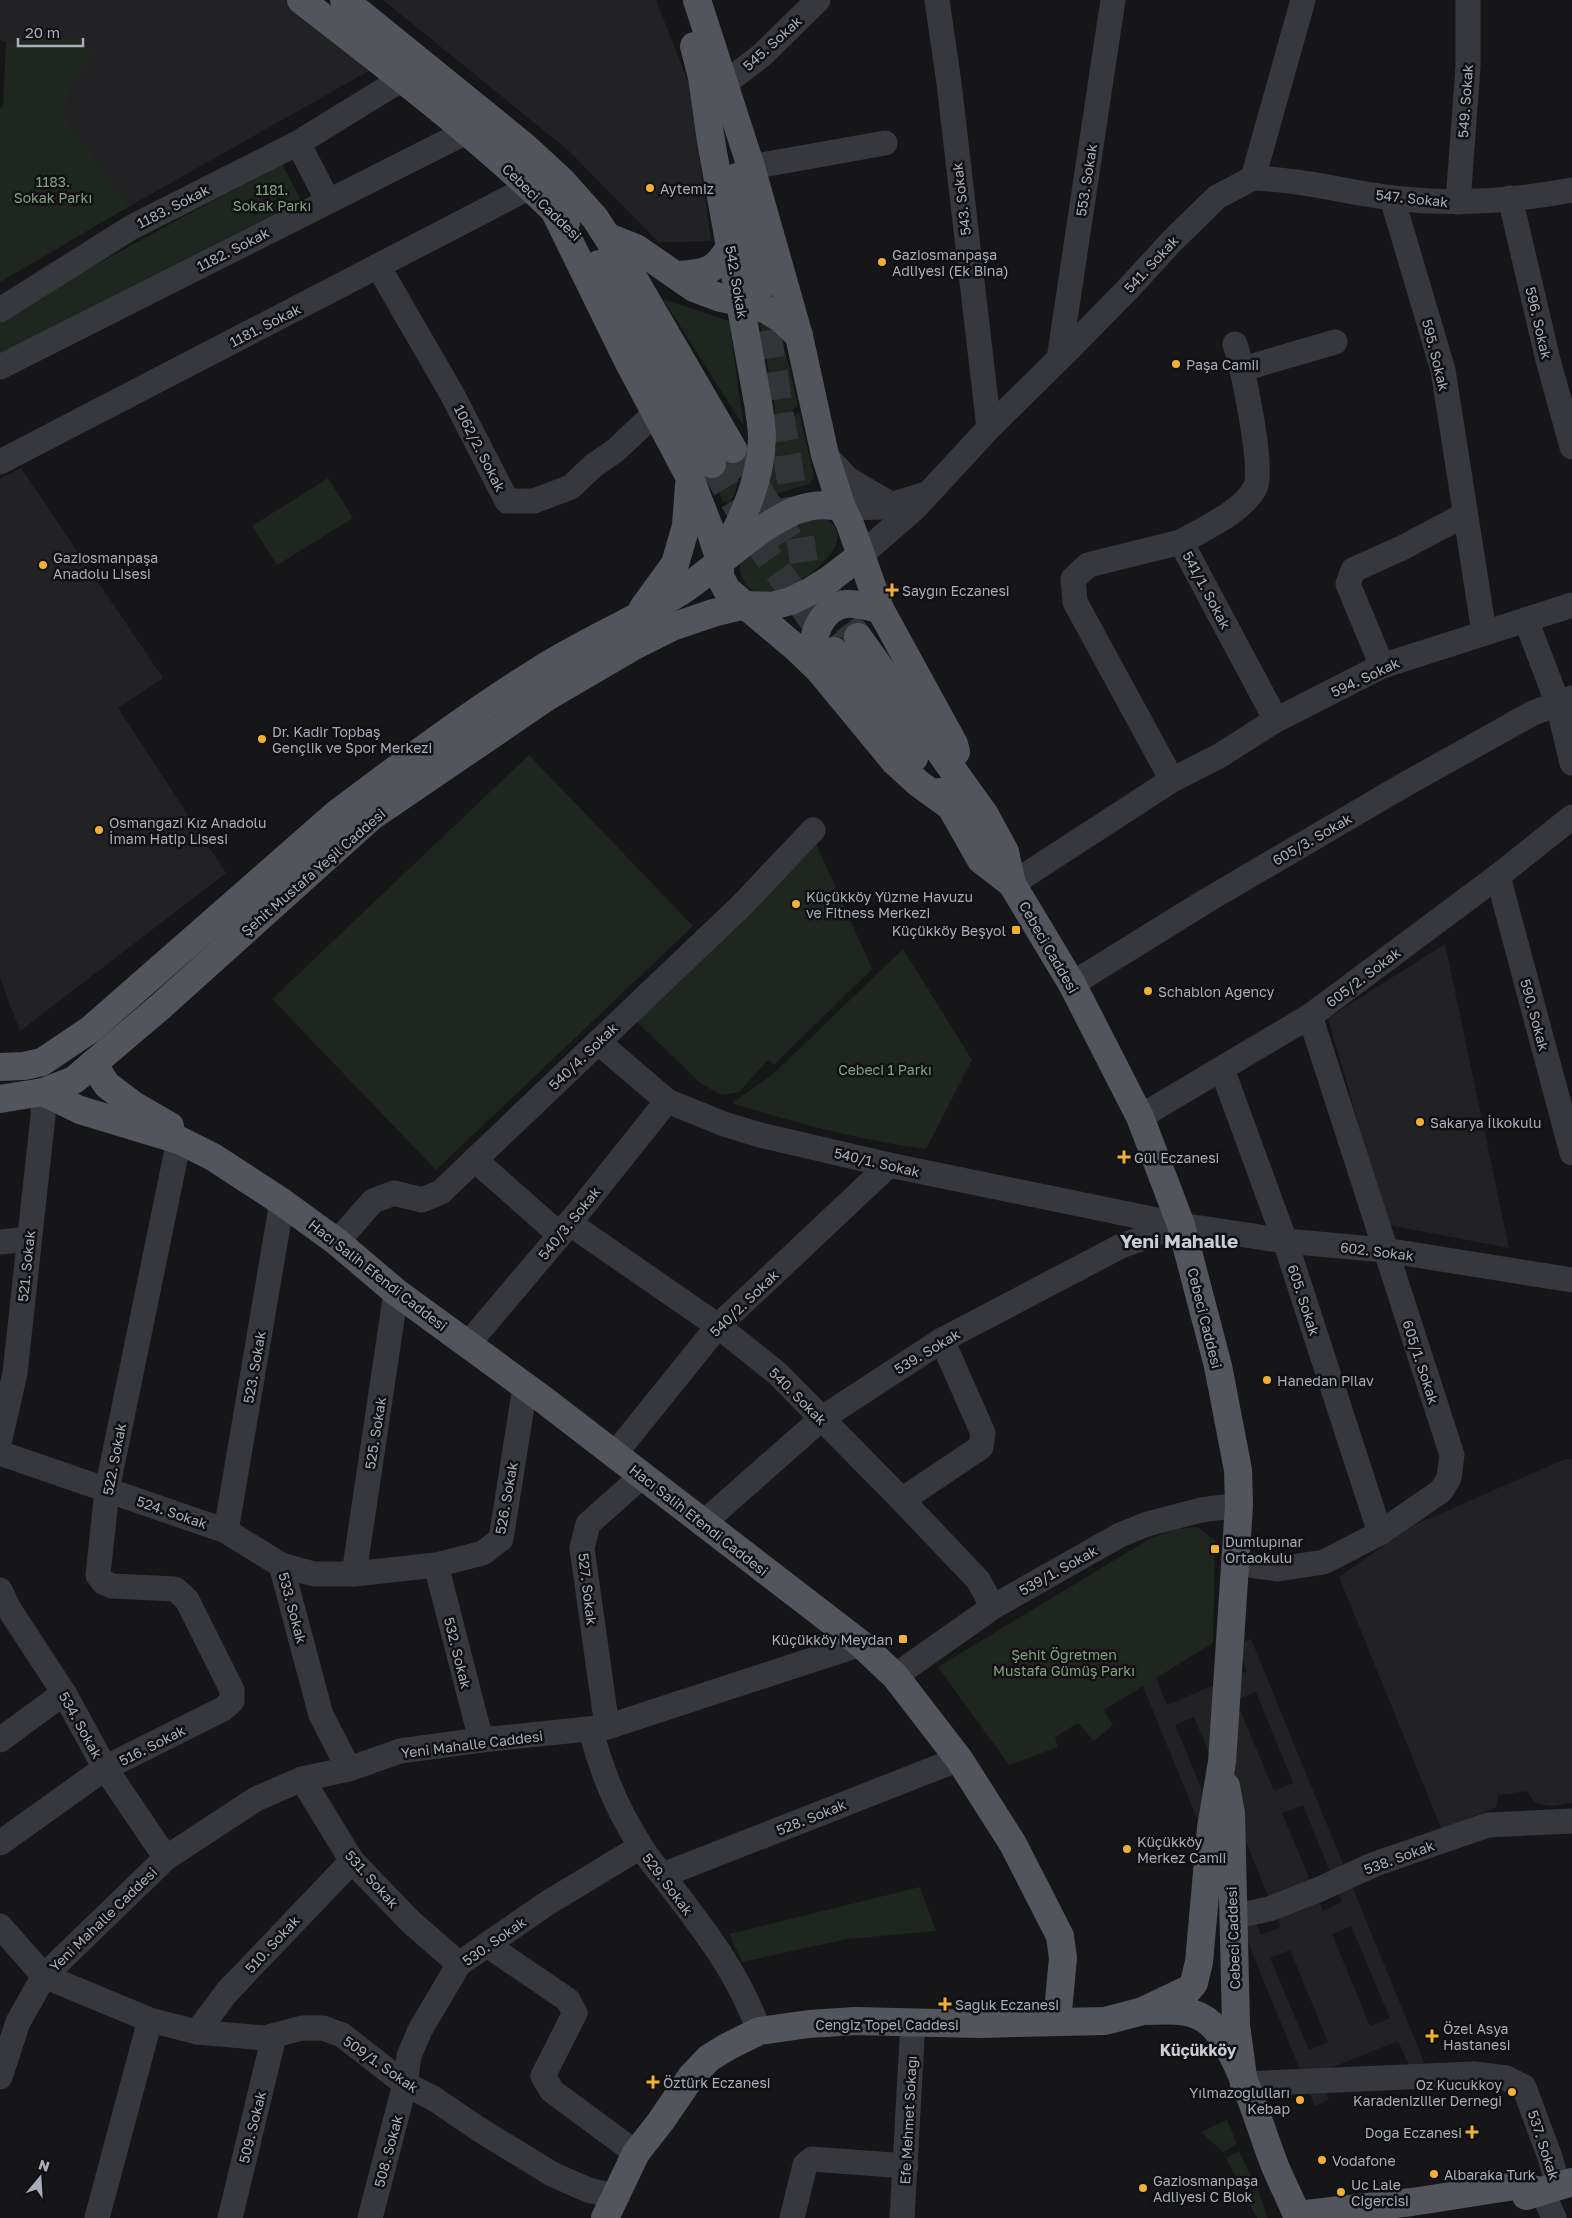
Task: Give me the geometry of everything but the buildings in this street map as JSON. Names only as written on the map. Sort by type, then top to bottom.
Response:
[{"type":"main road","name":"Cebeci Caddesi","points":[[301,0],[466,132],[530,187],[572,228],[598,264],[712,464]]},
{"type":"main road","name":"Cebeci Caddesi","points":[[344,0],[524,146],[562,181],[595,218],[608,237],[712,464]]},
{"type":"main road","name":"542. Sokak","points":[[678,0],[695,48],[702,78],[711,141],[731,244],[750,295],[762,437],[759,461],[750,494],[737,531],[720,560]]},
{"type":"main road","points":[[697,0],[751,167],[799,336],[825,455],[842,508],[850,524],[876,598],[954,744],[965,785]]},
{"type":"main road","points":[[724,84],[725,117],[750,295],[767,310],[783,320],[799,336]]},
{"type":"main road","points":[[554,210],[655,413],[712,464],[720,577],[727,590],[770,624],[827,661]]},
{"type":"main road","points":[[608,237],[636,248],[694,288],[721,298],[750,295]]},
{"type":"main road","points":[[676,275],[706,271],[717,265],[724,259],[731,244]]},
{"type":"main road","points":[[637,616],[674,564],[686,526],[712,464]]},
{"type":"main road","name":"Şehit Mustafa Yeşil Caddesi","points":[[0,1067],[24,1066],[42,1062],[91,1029],[341,810],[537,672],[679,592],[764,529],[794,511],[821,505],[842,508]]},
{"type":"main road","name":"Şehit Mustafa Yeşil Caddesi","points":[[0,1099],[43,1092],[74,1080],[168,1001],[371,817],[547,697],[636,644],[672,627],[713,613],[746,606],[772,606],[791,600],[811,591],[830,579],[860,556]]},
{"type":"main road","points":[[827,661],[814,650],[814,639],[818,626],[826,615],[838,606],[876,598]]},
{"type":"main road","name":"Cebeci Caddesi","points":[[858,636],[985,815],[1005,852],[1012,884],[1072,984],[1140,1117],[1182,1225],[1218,1366],[1232,1431],[1238,1470],[1239,1505],[1222,1762],[1211,1828],[1199,1962],[1194,1983],[1189,1989],[1143,2011]]},
{"type":"main road","name":"Cebeci Caddesi","points":[[827,661],[951,808],[982,860],[1012,884]]},
{"type":"main road","points":[[94,1064],[107,1085],[132,1104],[172,1128],[179,1140]]},
{"type":"main road","points":[[43,1092],[80,1110],[179,1140]]},
{"type":"main road","name":"Hacı Salih Efendi Caddesi","points":[[179,1140],[212,1157],[282,1202],[337,1242],[396,1292],[525,1387],[861,1644],[895,1676],[959,1758],[1013,1844],[1060,1936],[1063,1958],[1057,2022]]},
{"type":"main road","name":"Cebeci Caddesi","points":[[1222,1762],[1230,1813],[1236,2025],[1244,2084]]},
{"type":"main road","points":[[1206,1898],[1216,1914],[1232,1917]]},
{"type":"main road","points":[[1143,2011],[1175,2009],[1194,2014],[1210,2023],[1222,2036],[1244,2084],[1275,2167],[1298,2216],[1412,2202],[1515,2186],[1557,2186]]},
{"type":"main road","name":"Cengiz Topel Caddesi","points":[[609,2207],[636,2153],[661,2122],[691,2077],[709,2058],[758,2031],[846,2022],[1057,2022],[1105,2020],[1143,2011]]},
{"type":"main road","points":[[1405,2218],[1513,2200],[1557,2186]]},
{"type":"street","name":"545. Sokak","points":[[724,84],[762,54],[818,0]]},
{"type":"street","name":"543. Sokak","points":[[937,0],[949,84],[988,428]]},
{"type":"street","name":"553. Sokak","points":[[1059,359],[1113,0]]},
{"type":"street","points":[[1253,178],[1302,0]]},
{"type":"street","name":"549. Sokak","points":[[1458,202],[1468,67],[1468,0]]},
{"type":"street","name":"1183. Sokak","points":[[0,310],[132,227],[298,143],[402,79]]},
{"type":"street","name":"1182. Sokak","points":[[0,367],[466,132]]},
{"type":"street","points":[[298,143],[328,201]]},
{"type":"street","points":[[751,167],[886,143]]},
{"type":"street","name":"541. Sokak","points":[[900,510],[927,493],[988,428],[1128,290],[1172,241],[1217,198],[1253,178]]},
{"type":"street","name":"547. Sokak","points":[[1253,178],[1288,179],[1392,198],[1458,202],[1572,190]]},
{"type":"street","name":"1181. Sokak","points":[[0,462],[530,187]]},
{"type":"street","name":"595. Sokak","points":[[1392,198],[1443,370],[1464,515],[1484,632]]},
{"type":"street","name":"596. Sokak","points":[[1510,198],[1548,360],[1572,447]]},
{"type":"street","name":"1062/2. Sokak","points":[[378,266],[452,394],[507,501],[534,501],[571,487],[593,466],[616,450],[655,413]]},
{"type":"street","points":[[1243,369],[1335,342]]},
{"type":"street","name":"541/1. Sokak","points":[[1236,344],[1243,369],[1258,466],[1256,487],[1235,510],[1181,542],[1276,720]]},
{"type":"street","points":[[825,455],[848,479],[900,510]]},
{"type":"street","points":[[842,508],[900,510]]},
{"type":"street","points":[[860,556],[900,510]]},
{"type":"street","points":[[876,598],[877,568],[900,510]]},
{"type":"street","points":[[1382,666],[1348,584],[1353,570],[1402,548],[1464,515]]},
{"type":"street","points":[[1172,780],[1075,602],[1073,579],[1088,565],[1181,542]]},
{"type":"street","name":"594. Sokak","points":[[1012,884],[1172,780],[1219,756],[1276,720],[1382,666],[1572,605]]},
{"type":"street","points":[[1526,620],[1565,701],[1572,763]]},
{"type":"street","name":"605/3. Sokak","points":[[1072,984],[1206,901],[1404,786],[1533,713],[1565,701]]},
{"type":"street","name":"605/2. Sokak","points":[[1140,1117],[1310,1016],[1498,876],[1572,817]]},
{"type":"street","name":"540/4. Sokak","points":[[337,1242],[373,1201],[394,1193],[422,1200],[441,1192],[742,904],[813,830]]},
{"type":"street","name":"590. Sokak","points":[[1498,876],[1572,1153]]},
{"type":"street","name":"605/1. Sokak","points":[[1235,1563],[1278,1569],[1324,1562],[1380,1532],[1440,1492],[1449,1478],[1452,1455],[1310,1016]]},
{"type":"street","name":"540/1. Sokak","points":[[598,1042],[667,1101],[724,1124],[760,1135],[889,1165],[1182,1225]]},
{"type":"street","name":"605. Sokak","points":[[1222,1069],[1285,1241],[1380,1532]]},
{"type":"street","name":"521. Sokak","points":[[0,1439],[7,1373],[29,1239],[43,1116],[43,1092]]},
{"type":"street","name":"540/3. Sokak","points":[[468,1344],[565,1229],[667,1101]]},
{"type":"street","name":"522. Sokak","points":[[179,1140],[107,1490],[98,1575],[103,1582],[112,1586],[175,1589],[187,1600],[232,1690],[232,1701]]},
{"type":"street","name":"540. Sokak","points":[[475,1160],[565,1229],[718,1326],[777,1373],[978,1580],[993,1607]]},
{"type":"street","name":"540/2. Sokak","points":[[614,1455],[718,1326],[889,1165]]},
{"type":"street","name":"523. Sokak","points":[[226,1531],[282,1202]]},
{"type":"street","name":"602. Sokak","points":[[1182,1225],[1285,1241],[1385,1250],[1572,1280]]},
{"type":"street","name":"539. Sokak","points":[[702,1524],[821,1419],[942,1340],[1121,1246],[1182,1225]]},
{"type":"street","points":[[0,1242],[29,1239]]},
{"type":"street","name":"525. Sokak","points":[[354,1574],[396,1292]]},
{"type":"street","points":[[902,1500],[981,1447],[983,1433],[942,1340]]},
{"type":"street","name":"526. Sokak","points":[[436,1565],[483,1553],[500,1539],[525,1387]]},
{"type":"street","name":"524. Sokak","points":[[0,1453],[226,1531],[281,1565]]},
{"type":"street","name":"527. Sokak","points":[[599,1728],[582,1548],[588,1524],[642,1476]]},
{"type":"street","name":"539/1. Sokak","points":[[895,1676],[993,1607],[1120,1535],[1147,1524],[1201,1510],[1239,1505]]},
{"type":"street","name":"533. Sokak","points":[[281,1565],[314,1574],[354,1574],[436,1565]]},
{"type":"street","name":"533. Sokak","points":[[281,1565],[321,1715],[349,1769]]},
{"type":"street","name":"532. Sokak","points":[[436,1565],[480,1740]]},
{"type":"street","name":"534. Sokak","points":[[0,1590],[10,1609],[64,1693],[105,1768],[166,1858]]},
{"type":"street","name":"Yeni Mahalle Caddesi","points":[[0,2077],[18,2022],[44,1976],[166,1858],[256,1800],[302,1779],[349,1769],[400,1752],[480,1740],[599,1728],[861,1644]]},
{"type":"street","points":[[0,1740],[64,1693]]},
{"type":"street","name":"516. Sokak","points":[[0,1843],[105,1768],[223,1709],[232,1701]]},
{"type":"street","name":"529. Sokak","points":[[599,1728],[598,1760],[612,1796],[640,1847],[725,1960],[752,2011],[758,2031]]},
{"type":"street","name":"528. Sokak","points":[[663,1876],[959,1758]]},
{"type":"street","name":"531. Sokak","points":[[302,1779],[352,1860],[411,1922],[459,1964]]},
{"type":"street","name":"538. Sokak","points":[[1232,1917],[1269,1909],[1320,1889],[1375,1864],[1488,1825],[1572,1821]]},
{"type":"street","name":"530. Sokak","points":[[405,2084],[409,2056],[420,2030],[459,1964],[546,1904],[640,1847]]},
{"type":"street","name":"510. Sokak","points":[[197,2032],[227,1992],[352,1860]]},
{"type":"street","points":[[0,1926],[44,1976]]},
{"type":"street","points":[[487,1945],[568,2000],[575,2013],[543,2076],[552,2091],[636,2153]]},
{"type":"street","name":"509/1. Sokak","points":[[44,1976],[150,2020],[197,2032],[264,2038],[302,2028],[323,2028],[342,2035],[405,2084],[433,2098],[477,2128],[552,2174],[588,2190],[609,2207]]},
{"type":"street","points":[[97,2218],[150,2020]]},
{"type":"street","name":"Efe Mehmet Sokağı","points":[[902,2218],[913,2022]]},
{"type":"street","name":"509. Sokak","points":[[230,2218],[274,2036]]},
{"type":"street","name":"537. Sokak","points":[[1244,2084],[1474,2074],[1506,2078],[1524,2087],[1547,2147],[1557,2186],[1554,2218]]},
{"type":"street","name":"508. Sokak","points":[[370,2218],[405,2084]]},
{"type":"street","points":[[792,2218],[805,2165],[812,2159],[906,2166]]},
{"type":"shaded area","points":[[0,0],[286,0],[374,68],[130,206],[64,116],[74,80],[80,37],[6,42],[0,40]]},
{"type":"shaded area","points":[[383,0],[656,0],[689,84],[711,241],[658,242],[569,151]]},
{"type":"shaded area","name":"Osmangazi Kız Anadolu İmam Hatip Lisesi","points":[[21,468],[163,678],[118,708],[226,873],[20,1031],[0,978],[0,479]]},
{"type":"shaded area","name":"Sakarya İlkokulu","points":[[1445,944],[1509,1248],[1388,1225],[1328,1018]]},
{"type":"shaded area","points":[[1565,1459],[1572,1459],[1572,1803],[1552,1806],[1535,1803],[1527,1791],[1498,1795],[1496,1807],[1442,1830],[1339,1577],[1412,1526]]},
{"type":"shaded area","points":[[1251,1639],[1424,2062],[1410,2068],[1398,2041],[1318,2073],[1329,2100],[1315,2106],[1142,1684],[1156,1678],[1167,1705],[1247,1671],[1237,1645]],"holes":[[[1256,1692],[1293,1783],[1274,1791],[1236,1700]],[[1194,1717],[1232,1808],[1213,1816],[1175,1725]],[[1303,1805],[1342,1902],[1323,1911],[1282,1813]],[[1241,1830],[1281,1927],[1261,1935],[1222,1839]],[[1351,1926],[1390,2018],[1370,2026],[1332,1934]],[[1290,1950],[1328,2042],[1309,2050],[1270,1958]]]},
{"type":"green space","name":"1183. Sokak Parkı","points":[[80,36],[94,54],[74,80],[64,116],[130,206],[0,282],[0,109],[3,106],[6,42]]},
{"type":"green space","name":"1181. Sokak Parkı","points":[[282,164],[305,208],[0,354],[0,323],[104,260]]},
{"type":"green space","points":[[663,299],[729,321],[744,427]]},
{"type":"green space","points":[[760,324],[768,324],[782,338],[798,405],[775,427],[775,406]]},
{"type":"green space","points":[[799,412],[814,477],[809,484],[769,496],[766,493],[775,453],[776,434]]},
{"type":"green space","points":[[746,444],[735,493],[729,503],[723,501],[707,469]]},
{"type":"green space","points":[[328,478],[353,518],[277,565],[252,526]]},
{"type":"green space","points":[[819,516],[833,525],[838,537],[834,549],[824,562],[795,584],[779,591],[760,594],[750,589],[743,579],[740,561],[784,525]]},
{"type":"green space","points":[[529,755],[693,926],[436,1170],[272,999]]},
{"type":"green space","name":"Küçükköy Yüzme Havuzu ve Fitness Merkezi","points":[[814,839],[872,969],[774,1065],[768,1060],[739,1092],[722,1095],[700,1083],[634,1019]]},
{"type":"green space","name":"Cebeci 1 Parkı","points":[[903,949],[972,1060],[926,1149],[828,1130],[732,1103],[773,1074]]},
{"type":"green space","name":"Şehit Öğretmen Mustafa Gümüş Parkı","points":[[1197,1527],[1215,1540],[1213,1643],[1104,1710],[1113,1725],[1094,1741],[1078,1723],[1055,1737],[1058,1747],[1009,1765],[938,1667],[1151,1538],[1177,1529]]},
{"type":"green space","points":[[920,1887],[936,1931],[847,1939],[742,1962],[729,1934]]},
{"type":"green space","points":[[1227,2120],[1237,2144],[1223,2152],[1201,2132]]},
{"type":"green space","points":[[1239,2151],[1252,2178],[1240,2185],[1226,2158]]},
{"type":"green space","points":[[1257,2188],[1268,2218],[1257,2218],[1245,2195]]},
{"type":"tunnel","points":[[760,289],[804,562]]},
{"type":"tunnel","points":[[733,449],[789,539]]},
{"type":"tunnel","points":[[712,464],[766,554],[830,645]]},
{"type":"tunnel","points":[[823,589],[858,637]]},
{"type":"place","name":"Aytemiz","points":[[650,188]]},
{"type":"place","name":"Gaziosmanpaşa Adliyesi (Ek Bina)","points":[[882,262]]},
{"type":"place","name":"Paşa Camii","points":[[1176,364]]},
{"type":"place","name":"Gaziosmanpaşa Anadolu Lisesi","points":[[43,565]]},
{"type":"place","name":"Saygın Eczanesi","points":[[892,590]]},
{"type":"place","name":"Dr. Kadir Topbaş Gençlik ve Spor Merkezi","points":[[262,739]]},
{"type":"place","name":"Osmangazi Kız Anadolu İmam Hatip Lisesi","points":[[99,830]]},
{"type":"place","name":"Küçükköy Yüzme Havuzu ve Fitness Merkezi","points":[[796,904]]},
{"type":"place","name":"Küçükköy Beşyol","points":[[1016,930]]},
{"type":"place","name":"Schablon Agency","points":[[1148,991]]},
{"type":"place","name":"Sakarya İlkokulu","points":[[1420,1122]]},
{"type":"place","name":"Gül Eczanesi","points":[[1124,1157]]},
{"type":"place","name":"Hanedan Pilav","points":[[1267,1380]]},
{"type":"place","name":"Dumlupınar Ortaokulu","points":[[1215,1549]]},
{"type":"place","name":"Küçükköy Meydan","points":[[903,1639]]},
{"type":"place","name":"Küçükköy Merkez Camii","points":[[1127,1849]]},
{"type":"place","name":"Sağlık Eczanesi","points":[[945,2004]]},
{"type":"place","name":"Özel Asya Hastanesi","points":[[1432,2036]]},
{"type":"place","name":"Öztürk Eczanesi","points":[[653,2082]]},
{"type":"place","name":"Oz Kucukkoy Karadenizliler Dernegi","points":[[1512,2092]]},
{"type":"place","name":"Yılmazoglulları Kebap","points":[[1300,2100]]},
{"type":"place","name":"Doga Eczanesi","points":[[1472,2132]]},
{"type":"place","name":"Vodafone","points":[[1322,2160]]},
{"type":"place","name":"Albaraka Turk","points":[[1434,2174]]},
{"type":"place","name":"Gaziosmanpaşa Adliyesi C Blok","points":[[1143,2188]]},
{"type":"place","name":"Uc Lale Cigercisi","points":[[1341,2192]]},
{"type":"district","name":"Yeni Mahalle","points":[[1179,1240]]},
{"type":"district","name":"Küçükköy","points":[[1198,2050]]}]
